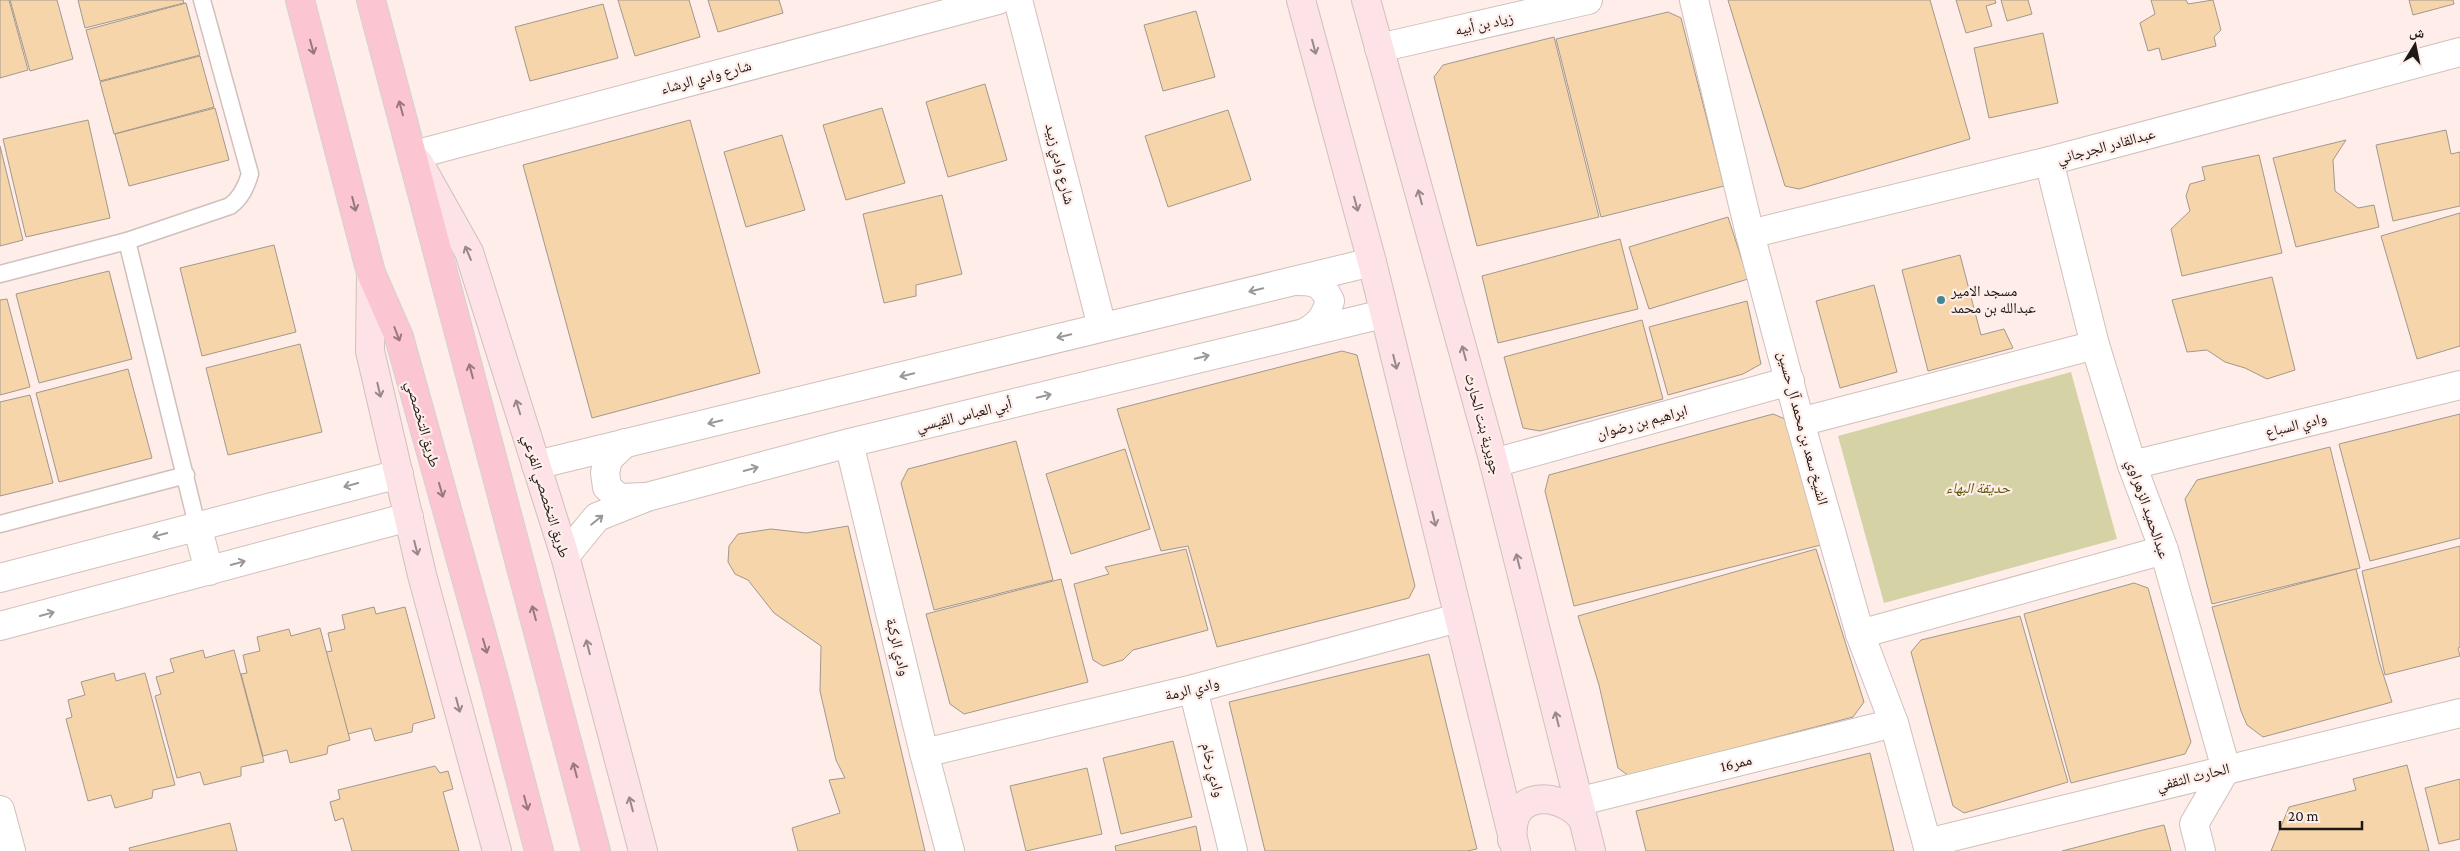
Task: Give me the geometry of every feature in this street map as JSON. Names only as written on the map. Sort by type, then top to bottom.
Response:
[{"type":"main road","name":"طريق التخصصي","points":[[300,0],[371,272],[399,337],[493,675],[539,851]]},
{"type":"main road","points":[[372,0],[596,851]]},
{"type":"street","name":"شارع وادي الرشاء","points":[[414,155],[998,0]]},
{"type":"street","name":"شارع وادي زبيد","points":[[1018,0],[1102,327]]},
{"type":"street","points":[[1301,0],[1372,262],[1383,314],[1514,845]]},
{"type":"street","name":"جويرية بنت الحارث","points":[[1366,0],[1494,463],[1591,851]]},
{"type":"street","name":"زياد بن أبيه","points":[[1379,48],[1588,0]]},
{"type":"street","name":"الشيخ سعد بن محمد آل حسين","points":[[1694,0],[1750,234],[1800,422],[1860,634],[1894,723],[1928,847]]},
{"type":"street","name":"عبدالقادر الجرجاني","points":[[1750,234],[2049,161],[2460,52]]},
{"type":"street","name":"طريق التخصصي الفرعي","points":[[414,155],[469,252],[565,556],[643,851]]},
{"type":"street","name":"عبدالحميد الزهراوي","points":[[2049,161],[2095,345],[2132,465],[2164,550],[2226,769]]},
{"type":"street","points":[[536,465],[1372,262]]},
{"type":"street","points":[[371,272],[370,351],[409,517],[497,851]]},
{"type":"street","points":[[1291,282],[1313,281],[1325,288],[1330,301],[1326,314],[1320,324],[1306,332]]},
{"type":"street","name":"أبي العباس القيسي","points":[[565,556],[597,517],[647,497],[849,443],[1383,314]]},
{"type":"street","points":[[1800,422],[2095,345]]},
{"type":"street","name":"ابراهيم بن رضوان","points":[[1494,463],[1790,381]]},
{"type":"street","name":"وادي السباع","points":[[2132,465],[2460,385]]},
{"type":"street","points":[[625,443],[608,459],[605,473],[607,487],[619,498],[647,497]]},
{"type":"street","name":"وادي الركبة","points":[[849,443],[924,753],[950,851]]},
{"type":"street","points":[[0,578],[197,525],[399,474]]},
{"type":"street","points":[[0,626],[409,517]]},
{"type":"street","points":[[197,525],[209,571]]},
{"type":"street","points":[[1860,634],[2164,550]]},
{"type":"street","name":"وادي الرمة","points":[[924,753],[1193,689],[1458,618]]},
{"type":"street","name":"وادي رخام","points":[[1193,689],[1233,851]]},
{"type":"street","name":"الحارث الثقفي","points":[[1928,847],[2226,769],[2460,714]]},
{"type":"street","name":"ممر16","points":[[1580,810],[1894,723]]},
{"type":"street","points":[[1495,766],[1501,776],[1517,787],[1525,789],[1538,786],[1550,779],[1559,769],[1566,753]]},
{"type":"street","points":[[2201,851],[2194,824],[2226,769]]},
{"type":"street","points":[[1514,845],[1514,819],[1518,810],[1539,800],[1552,799],[1580,810]]},
{"type":"street","points":[[0,810],[11,851]]},
{"type":"lane","points":[[0,274],[127,241],[230,206],[238,200],[250,174],[202,0]]},
{"type":"lane","points":[[127,241],[197,525]]},
{"type":"lane","points":[[0,524],[186,475]]},
{"type":"green space","name":"حديقة البهاء","points":[[2071,372],[2117,539],[1884,603],[1838,436]]},
{"type":"building","points":[[0,0],[9,0],[28,70],[0,78]]},
{"type":"building","points":[[10,0],[57,0],[73,59],[30,71]]},
{"type":"building","points":[[78,0],[183,0],[184,3],[85,28]]},
{"type":"building","points":[[618,0],[689,0],[700,37],[635,56]]},
{"type":"building","points":[[708,0],[779,0],[783,13],[718,32]]},
{"type":"building","points":[[1728,0],[1930,0],[1970,139],[1799,189],[1785,186]]},
{"type":"building","points":[[1956,0],[1995,0],[1996,3],[1986,6],[1992,26],[1966,33]]},
{"type":"building","points":[[2001,0],[2028,0],[2032,14],[2007,21]]},
{"type":"building","points":[[2151,0],[2186,0],[2188,4],[2213,0],[2221,30],[2214,37],[2216,46],[2162,60],[2159,48],[2148,51],[2140,23],[2155,14]]},
{"type":"building","points":[[2409,0],[2453,0],[2454,4],[2413,15]]},
{"type":"building","points":[[186,3],[200,55],[100,81],[86,30]]},
{"type":"building","points":[[603,4],[618,58],[530,81],[515,27]]},
{"type":"building","points":[[1196,11],[1215,77],[1163,91],[1144,25]]},
{"type":"building","points":[[1668,12],[1681,18],[1724,186],[1601,217],[1556,39]]},
{"type":"building","points":[[2043,33],[2058,103],[1989,118],[1974,48]]},
{"type":"building","points":[[1554,37],[1599,217],[1477,246],[1434,77],[1443,65]]},
{"type":"building","points":[[200,56],[214,107],[114,134],[100,82]]},
{"type":"building","points":[[985,84],[1007,160],[948,177],[926,102]]},
{"type":"building","points":[[215,108],[229,160],[129,186],[115,134]]},
{"type":"building","points":[[882,108],[905,183],[846,200],[823,125]]},
{"type":"building","points":[[1228,110],[1251,180],[1168,207],[1145,136]]},
{"type":"building","points":[[88,120],[110,218],[26,237],[3,139]]},
{"type":"building","points":[[690,120],[760,373],[592,418],[523,165]]},
{"type":"building","points":[[2446,130],[2451,154],[2460,152],[2460,206],[2393,221],[2376,145]]},
{"type":"building","points":[[782,135],[805,210],[746,227],[724,152]]},
{"type":"building","points":[[2346,140],[2333,160],[2335,191],[2358,208],[2374,205],[2379,227],[2296,247],[2273,158]]},
{"type":"building","points":[[0,146],[23,240],[0,246]]},
{"type":"building","points":[[2259,155],[2282,253],[2182,276],[2171,229],[2190,211],[2186,196],[2190,184],[2205,180],[2202,167]]},
{"type":"building","points":[[942,195],[962,274],[916,285],[916,296],[884,303],[863,214]]},
{"type":"building","points":[[2460,213],[2460,346],[2417,359],[2381,236]]},
{"type":"building","points":[[1728,217],[1748,279],[1649,309],[1629,247]]},
{"type":"building","points":[[1620,239],[1638,309],[1498,343],[1482,276]]},
{"type":"building","points":[[274,245],[296,332],[202,356],[180,268]]},
{"type":"building","name":"مسجد الامير عبدالله بن محمد","points":[[1960,255],[1981,335],[2004,329],[2013,348],[1928,371],[1902,270]]},
{"type":"building","points":[[109,271],[132,359],[39,383],[16,294]]},
{"type":"building","points":[[2272,277],[2295,370],[2267,379],[2245,368],[2225,362],[2207,350],[2187,352],[2172,300]]},
{"type":"building","points":[[1874,285],[1897,372],[1840,388],[1816,301]]},
{"type":"building","points":[[7,299],[30,387],[0,395],[0,300]]},
{"type":"building","points":[[1747,301],[1761,364],[1743,374],[1668,395],[1649,327]]},
{"type":"building","points":[[1642,320],[1663,399],[1540,431],[1523,428],[1504,357]]},
{"type":"building","points":[[300,344],[322,432],[228,455],[206,368]]},
{"type":"building","points":[[1342,351],[1357,355],[1415,586],[1409,598],[1217,647],[1188,546],[1161,551],[1117,409]]},
{"type":"building","points":[[128,369],[152,458],[59,482],[36,393]]},
{"type":"building","points":[[30,395],[53,483],[0,496],[0,402]]},
{"type":"building","points":[[1773,414],[1790,421],[1821,545],[1574,606],[1545,491],[1549,475]]},
{"type":"building","points":[[2460,414],[2460,538],[2370,561],[2339,444]]},
{"type":"building","points":[[1016,441],[1053,580],[934,610],[901,483],[908,469]]},
{"type":"building","points":[[2330,447],[2360,568],[2212,604],[2185,499],[2197,480]]},
{"type":"building","points":[[1125,449],[1150,529],[1071,554],[1046,474]]},
{"type":"building","points":[[848,526],[925,851],[798,851],[792,828],[840,813],[829,780],[845,778],[836,760],[820,691],[821,646],[774,613],[748,580],[735,574],[728,562],[729,546],[738,534],[771,529],[806,533]]},
{"type":"building","points":[[2460,546],[2460,647],[2458,648],[2460,656],[2385,675],[2362,571]]},
{"type":"building","points":[[1186,549],[1208,630],[1133,650],[1123,660],[1103,666],[1093,660],[1074,584],[1109,574],[1105,567]]},
{"type":"building","points":[[1816,549],[1864,702],[1853,717],[1629,776],[1618,768],[1599,685],[1578,616]]},
{"type":"building","points":[[2356,569],[2379,661],[2392,702],[2263,737],[2247,725],[2241,711],[2212,607]]},
{"type":"building","points":[[1061,579],[1088,682],[964,714],[950,704],[926,614]]},
{"type":"building","points":[[2134,583],[2148,588],[2191,742],[2185,754],[2071,783],[2024,614]]},
{"type":"building","points":[[374,607],[376,614],[405,607],[435,718],[413,724],[412,732],[375,741],[371,728],[348,734],[326,652],[332,651],[328,633],[345,629],[342,615]]},
{"type":"building","points":[[2020,616],[2068,782],[1964,813],[1953,806],[1911,652],[1921,640]]},
{"type":"building","points":[[320,628],[350,740],[328,746],[327,754],[290,763],[287,750],[263,756],[241,674],[247,673],[243,655],[260,651],[257,637],[289,629],[291,636]]},
{"type":"building","points":[[203,650],[205,658],[234,650],[264,762],[241,767],[241,776],[204,785],[200,772],[177,778],[155,696],[161,694],[156,677],[174,672],[170,659]]},
{"type":"building","points":[[1429,654],[1477,849],[1467,851],[1265,851],[1229,702]]},
{"type":"building","points":[[114,673],[116,681],[145,673],[175,785],[153,790],[152,798],[115,808],[111,795],[88,801],[66,719],[72,717],[68,700],[85,695],[81,682]]},
{"type":"building","points":[[1173,741],[1192,817],[1121,834],[1103,758]]},
{"type":"building","points":[[1870,753],[1894,851],[1646,851],[1636,811]]},
{"type":"building","points":[[2407,765],[2429,851],[2271,851],[2289,807],[2356,790],[2353,779]]},
{"type":"building","points":[[435,766],[440,773],[448,771],[453,789],[443,792],[459,851],[352,851],[343,818],[335,821],[330,802],[340,799],[338,790]]},
{"type":"building","points":[[1087,768],[1102,834],[1026,851],[1010,786]]},
{"type":"building","points":[[2460,779],[2460,839],[2439,844],[2425,788]]},
{"type":"building","points":[[230,823],[237,851],[130,851],[129,848]]},
{"type":"building","points":[[2164,825],[2171,851],[2062,851],[2143,830]]},
{"type":"building","points":[[1196,826],[1201,851],[1116,851],[1115,846]]},
{"type":"place","name":"مسجد الامير عبدالله بن محمد","points":[[1941,300]]}]
